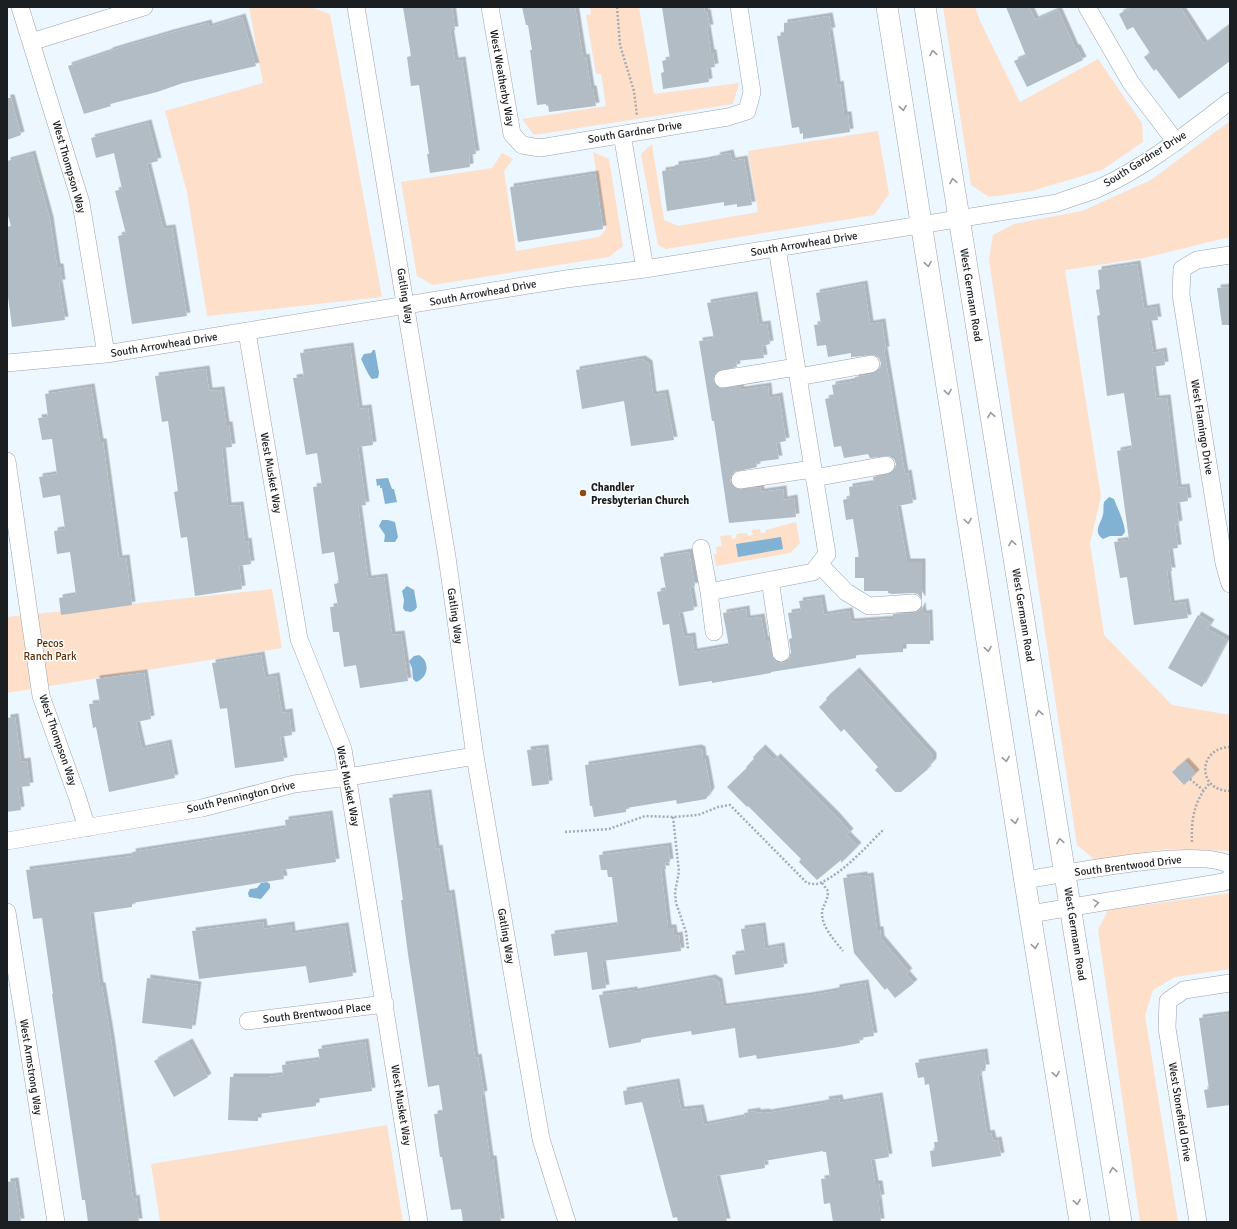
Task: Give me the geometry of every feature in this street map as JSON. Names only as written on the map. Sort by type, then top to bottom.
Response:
[{"type":"main road","points":[[887,7],[1024,880],[1080,1222]]},
{"type":"main road","name":"West Germann Road","points":[[925,7],[1121,1222]]},
{"type":"street","name":"West Thompson Way","points":[[20,7],[81,203],[106,354]]},
{"type":"street","points":[[31,42],[144,7]]},
{"type":"street","name":"Gatling Way","points":[[356,7],[407,306],[447,557],[475,756],[541,1139],[567,1222]]},
{"type":"street","name":"West Weatherby Way","points":[[490,7],[512,134],[522,145]]},
{"type":"street","name":"South Gardner Drive","points":[[522,145],[540,148],[728,117],[747,111],[752,92],[739,7]]},
{"type":"street","points":[[1087,7],[1131,83],[1176,142]]},
{"type":"street","name":"South Gardner Drive","points":[[959,220],[1064,201],[1098,188],[1138,166],[1176,142],[1230,101]]},
{"type":"street","points":[[630,132],[644,269]]},
{"type":"street","name":"South Arrowhead Drive","points":[[7,363],[106,354],[566,279],[644,269],[959,220]]},
{"type":"street","points":[[709,592],[813,572],[827,554],[777,248]]},
{"type":"street","name":"West Flamingo Drive","points":[[1230,255],[1197,260],[1182,269],[1182,295],[1224,563],[1230,584]]},
{"type":"street","name":"West Musket Way","points":[[247,332],[299,639],[343,749],[419,1222]]},
{"type":"street","points":[[722,379],[871,364]]},
{"type":"street","name":"West Thompson Way","points":[[7,461],[41,696],[87,828]]},
{"type":"street","points":[[740,480],[886,465]]},
{"type":"street","points":[[701,548],[714,632]]},
{"type":"street","points":[[819,564],[846,592],[869,606],[913,603]]},
{"type":"street","points":[[770,580],[782,653]]},
{"type":"street","name":"South Pennington Drive","points":[[7,841],[202,808],[294,784],[348,777],[475,756]]},
{"type":"street","name":"South Brentwood Drive","points":[[1024,880],[1148,861],[1193,858],[1221,860],[1230,865]]},
{"type":"street","points":[[1030,914],[1224,882],[1230,878]]},
{"type":"street","name":"West Armstrong Way","points":[[7,912],[56,1222]]},
{"type":"street","name":"West Stonefield Drive","points":[[1198,1222],[1167,1028],[1168,1001],[1184,990],[1230,983]]},
{"type":"street","name":"South Brentwood Place","points":[[248,1021],[385,1004]]},
{"type":"path","points":[[617,7],[620,45],[634,92],[630,132]]},
{"type":"path","points":[[1230,747],[1220,748],[1212,753],[1207,760],[1205,769],[1206,778],[1210,783],[1220,791],[1230,792]]},
{"type":"path","points":[[1190,778],[1203,790]]},
{"type":"path","points":[[1193,858],[1191,826],[1193,813],[1203,790],[1210,783]]},
{"type":"path","points":[[564,832],[610,828],[645,816],[673,817],[698,815],[718,807],[730,805],[807,883],[814,884],[822,883],[853,859],[884,829]]},
{"type":"path","points":[[673,817],[679,872],[675,892],[676,903],[686,932],[688,949]]},
{"type":"path","points":[[822,883],[828,891],[827,903],[822,909],[822,918],[830,934],[842,951]]},
{"type":"green space","points":[[249,7],[310,7],[330,14],[382,297],[207,316],[187,192],[165,111],[263,83]]},
{"type":"green space","points":[[590,7],[639,7],[654,94],[739,83],[733,104],[534,135],[522,119],[606,106],[601,74],[596,74],[586,15],[591,14]]},
{"type":"green space","points":[[943,7],[975,7],[980,21],[1020,102],[1098,59],[1142,123],[1143,142],[1102,170],[1032,191],[989,197],[971,185]]},
{"type":"green space","points":[[1230,121],[1230,237],[1144,258],[1065,270],[1101,496],[1090,543],[1104,635],[1172,705],[1230,715],[1230,851],[1166,849],[1095,860],[1077,845],[989,260],[993,235],[1014,224],[1082,211],[1151,180]]},
{"type":"green space","points":[[878,131],[889,194],[874,215],[666,249],[658,245],[641,154],[652,144],[664,220],[678,226],[758,212],[748,151]]},
{"type":"green space","points":[[593,152],[609,159],[623,246],[609,257],[433,285],[417,276],[401,182],[492,168],[502,153],[513,159],[504,171],[516,251],[599,237],[606,229]]},
{"type":"green space","points":[[796,522],[800,543],[790,553],[716,566],[714,554],[717,554],[716,547],[722,546],[720,536],[731,535],[732,539],[736,538],[737,534],[746,533],[749,536],[753,535],[752,530],[760,529],[761,533],[765,533],[766,530]]},
{"type":"green space","name":"Pecos Ranch Park","points":[[272,589],[282,648],[7,693],[7,617]]},
{"type":"green space","points":[[1230,893],[1230,969],[1175,977],[1153,990],[1145,1015],[1178,1222],[1140,1222],[1098,930],[1108,910]]},
{"type":"green space","points":[[387,1125],[403,1222],[160,1222],[151,1164]]},
{"type":"water","points":[[375,350],[379,373],[378,378],[372,379],[361,359],[364,354],[371,353]]},
{"type":"water","points":[[388,478],[392,489],[394,489],[397,502],[385,504],[382,488],[380,488],[380,485],[377,486],[376,479]]},
{"type":"water","points":[[1109,497],[1114,499],[1122,519],[1125,532],[1122,536],[1110,536],[1103,539],[1098,534],[1098,528],[1103,515],[1104,502]]},
{"type":"water","points":[[382,520],[395,522],[398,537],[395,542],[384,542],[385,535],[379,526]]},
{"type":"water","points":[[781,537],[783,549],[738,557],[736,544]]},
{"type":"water","points":[[407,586],[414,590],[417,607],[411,612],[405,611],[403,608],[404,600],[402,591]]},
{"type":"water","points":[[419,655],[425,661],[426,673],[424,677],[416,682],[413,679],[412,668],[409,661],[414,656]]},
{"type":"water","points":[[267,882],[270,884],[270,888],[261,899],[249,897],[248,893],[250,889],[257,888],[261,883]]},
{"type":"building","points":[[403,7],[452,7],[455,30],[450,30],[455,61],[462,60],[476,154],[469,155],[470,167],[430,173],[427,154],[429,154],[419,85],[411,86],[407,57],[411,56]]},
{"type":"building","points":[[522,7],[575,7],[583,58],[586,57],[591,89],[593,89],[596,106],[549,112],[548,105],[537,105],[530,50],[532,50],[528,25],[526,25]]},
{"type":"building","points":[[662,7],[704,7],[705,13],[707,12],[710,28],[707,28],[715,67],[707,68],[709,82],[663,89],[661,73],[664,72],[662,61],[670,59]]},
{"type":"building","points":[[1006,7],[1029,7],[1035,20],[1058,10],[1075,48],[1077,48],[1083,60],[1027,87],[1014,61],[1026,56]]},
{"type":"building","points":[[1132,7],[1180,7],[1204,44],[1230,24],[1230,61],[1179,99],[1156,69],[1154,71],[1144,57],[1150,53],[1133,27],[1127,30],[1119,14]]},
{"type":"building","points":[[829,16],[832,31],[829,31],[837,85],[840,84],[844,115],[848,115],[850,132],[803,139],[803,133],[800,134],[799,127],[792,128],[777,36],[784,35],[784,23]]},
{"type":"building","points":[[242,17],[256,66],[183,83],[157,92],[110,104],[111,106],[84,114],[68,66],[109,51],[170,33],[208,23],[209,27]]},
{"type":"building","points":[[7,98],[11,98],[21,135],[7,140]]},
{"type":"building","points":[[148,123],[158,161],[147,164],[163,229],[172,228],[187,316],[132,324],[118,236],[126,234],[115,191],[122,189],[114,153],[96,158],[91,138]]},
{"type":"building","points":[[730,153],[732,161],[744,159],[752,205],[737,207],[737,204],[724,206],[724,202],[667,211],[662,171],[675,169],[675,165],[717,158],[716,156]]},
{"type":"building","points":[[32,154],[50,220],[57,267],[60,267],[62,283],[59,283],[65,320],[12,327],[7,289],[7,227],[11,226],[7,212],[7,161]]},
{"type":"building","points":[[595,174],[603,229],[518,242],[510,187]]},
{"type":"building","points":[[1137,264],[1144,309],[1156,307],[1158,320],[1148,321],[1153,353],[1163,351],[1165,365],[1152,367],[1156,399],[1167,398],[1178,488],[1186,487],[1188,501],[1176,503],[1179,524],[1175,525],[1178,548],[1169,549],[1172,571],[1167,571],[1171,604],[1185,602],[1188,618],[1134,625],[1127,577],[1120,578],[1114,542],[1129,540],[1117,451],[1132,448],[1124,393],[1107,396],[1097,316],[1100,315],[1096,290],[1100,289],[1098,270]]},
{"type":"building","points":[[864,284],[870,324],[882,322],[886,350],[884,350],[905,474],[908,473],[913,503],[897,506],[907,562],[922,562],[922,600],[918,594],[913,593],[892,594],[888,593],[888,591],[864,591],[864,578],[855,578],[855,557],[859,557],[853,519],[846,520],[843,500],[850,498],[849,487],[874,483],[873,477],[893,472],[896,464],[894,459],[889,456],[870,458],[868,454],[844,458],[841,446],[834,447],[825,399],[834,397],[832,385],[855,381],[855,377],[873,374],[880,368],[881,363],[879,358],[874,355],[851,357],[851,353],[828,357],[826,345],[817,346],[814,325],[821,324],[816,293]]},
{"type":"building","points":[[1230,287],[1230,325],[1222,325],[1217,288]]},
{"type":"building","points":[[754,295],[759,325],[767,324],[770,344],[762,346],[764,358],[736,361],[737,367],[716,372],[713,381],[720,388],[739,386],[741,390],[768,386],[769,398],[779,396],[786,441],[776,443],[779,459],[756,462],[757,467],[734,472],[731,476],[730,482],[737,489],[760,487],[761,492],[783,489],[784,500],[794,498],[796,517],[729,523],[714,421],[712,421],[699,341],[714,339],[707,303]]},
{"type":"building","points":[[350,346],[359,409],[368,408],[373,445],[358,447],[366,505],[358,506],[368,579],[384,577],[392,635],[401,634],[408,681],[360,688],[356,665],[344,667],[339,632],[333,632],[330,607],[338,606],[334,584],[339,583],[334,552],[322,554],[313,487],[322,486],[317,453],[306,455],[293,378],[304,377],[300,353]]},
{"type":"building","points":[[642,359],[649,364],[653,395],[665,393],[674,440],[631,446],[624,401],[582,409],[576,370]]},
{"type":"building","points":[[206,369],[209,391],[221,390],[226,425],[229,425],[232,447],[222,448],[228,506],[240,505],[245,542],[248,541],[251,564],[239,566],[242,589],[195,596],[187,537],[181,538],[174,492],[178,491],[168,421],[162,422],[155,376]]},
{"type":"building","points":[[91,387],[100,442],[103,442],[119,559],[126,558],[132,605],[61,615],[59,598],[76,595],[70,552],[57,554],[54,531],[65,529],[60,495],[43,498],[39,477],[57,474],[52,439],[42,440],[38,418],[48,417],[45,394]]},
{"type":"building","points":[[689,552],[695,586],[690,587],[694,610],[679,613],[684,637],[692,636],[694,652],[729,646],[723,613],[746,609],[747,619],[761,617],[765,640],[769,642],[773,659],[777,662],[783,663],[788,661],[791,652],[789,639],[792,638],[788,613],[801,611],[799,601],[821,598],[824,615],[849,611],[851,622],[893,619],[893,614],[914,613],[919,611],[922,605],[923,614],[929,613],[930,644],[903,644],[903,652],[856,655],[856,658],[846,660],[712,683],[712,681],[679,686],[669,624],[663,625],[657,592],[666,590],[660,557]]},
{"type":"building","points":[[1198,615],[1211,623],[1207,629],[1227,640],[1202,687],[1168,668]]},
{"type":"building","points":[[261,655],[265,678],[276,676],[282,713],[289,712],[292,735],[280,737],[284,761],[235,768],[227,708],[220,709],[212,663]]},
{"type":"building","points":[[856,671],[933,756],[933,762],[927,768],[928,769],[901,792],[895,792],[875,770],[878,767],[844,729],[841,732],[819,707],[827,700],[826,698]]},
{"type":"building","points":[[144,673],[151,719],[136,722],[142,749],[168,743],[175,778],[109,792],[96,727],[93,728],[89,704],[100,703],[96,679]]},
{"type":"building","points":[[15,717],[21,762],[27,761],[30,786],[18,787],[21,810],[7,812],[7,718]]},
{"type":"building","points":[[545,748],[549,784],[532,786],[527,750]]},
{"type":"building","points":[[698,748],[702,750],[703,759],[705,759],[711,791],[706,799],[677,804],[676,800],[626,808],[626,812],[594,817],[592,806],[590,806],[585,765]]},
{"type":"building","points":[[762,748],[774,760],[777,757],[836,816],[850,832],[847,835],[858,846],[841,863],[841,860],[817,880],[799,862],[801,859],[727,787],[747,768],[746,767],[754,759],[753,757]]},
{"type":"building","points":[[1185,761],[1196,773],[1184,785],[1172,772]]},
{"type":"building","points":[[428,793],[436,849],[439,848],[446,894],[451,893],[475,1058],[478,1057],[484,1094],[481,1095],[490,1159],[493,1159],[501,1222],[463,1222],[461,1209],[451,1210],[442,1157],[440,1157],[434,1114],[443,1113],[439,1085],[428,1087],[408,954],[401,900],[403,900],[389,798]]},
{"type":"building","points":[[329,814],[336,862],[282,870],[284,879],[132,903],[132,907],[90,913],[100,986],[102,986],[111,1039],[133,1199],[136,1198],[139,1222],[88,1222],[85,1200],[82,1200],[42,918],[33,919],[26,870],[133,856],[132,852],[286,828],[285,820]]},
{"type":"building","points":[[668,846],[670,862],[665,863],[666,869],[661,869],[668,928],[673,928],[674,936],[679,935],[681,951],[602,961],[606,988],[592,990],[587,952],[554,956],[551,934],[618,925],[612,877],[608,877],[607,870],[601,870],[599,855]]},
{"type":"building","points":[[864,875],[864,877],[870,876],[877,930],[880,930],[881,939],[909,972],[906,974],[914,983],[895,998],[887,988],[885,990],[854,953],[843,878]]},
{"type":"building","points":[[263,922],[264,929],[291,925],[292,934],[345,926],[353,976],[309,983],[306,966],[199,979],[192,931]]},
{"type":"building","points":[[762,926],[765,949],[781,946],[784,967],[735,975],[732,955],[745,953],[741,929]]},
{"type":"building","points":[[147,978],[198,985],[192,1029],[142,1023]]},
{"type":"building","points":[[712,978],[719,982],[723,1007],[807,996],[836,991],[836,988],[865,983],[874,1036],[859,1038],[860,1043],[757,1059],[756,1055],[739,1058],[735,1028],[692,1035],[691,1031],[641,1039],[641,1042],[609,1048],[599,995],[634,990],[634,992]]},
{"type":"building","points":[[1230,1014],[1230,1105],[1207,1108],[1204,1090],[1209,1089],[1199,1018]]},
{"type":"building","points":[[189,1042],[208,1077],[174,1097],[154,1061]]},
{"type":"building","points":[[365,1042],[372,1091],[316,1099],[316,1106],[258,1114],[258,1121],[228,1120],[230,1077],[269,1077],[283,1075],[282,1065],[320,1060],[318,1049]]},
{"type":"building","points":[[984,1052],[986,1068],[981,1068],[982,1074],[978,1075],[987,1134],[991,1133],[993,1141],[998,1140],[1001,1156],[932,1167],[930,1151],[935,1150],[934,1142],[938,1142],[929,1084],[925,1085],[924,1077],[918,1078],[915,1063]]},
{"type":"building","points":[[676,1082],[681,1110],[700,1108],[704,1125],[745,1117],[744,1113],[757,1111],[757,1113],[767,1113],[826,1103],[825,1100],[839,1098],[840,1103],[879,1096],[889,1157],[871,1160],[875,1184],[879,1184],[881,1198],[878,1198],[881,1222],[833,1222],[830,1203],[824,1204],[821,1179],[830,1178],[826,1152],[823,1151],[764,1161],[765,1168],[716,1176],[727,1222],[678,1222],[677,1217],[673,1218],[642,1102],[625,1105],[623,1091]]},
{"type":"building","points":[[15,1181],[21,1222],[7,1222],[7,1182]]},
{"type":"place","name":"Chandler Presbyterian Church","points":[[583,493]]}]
